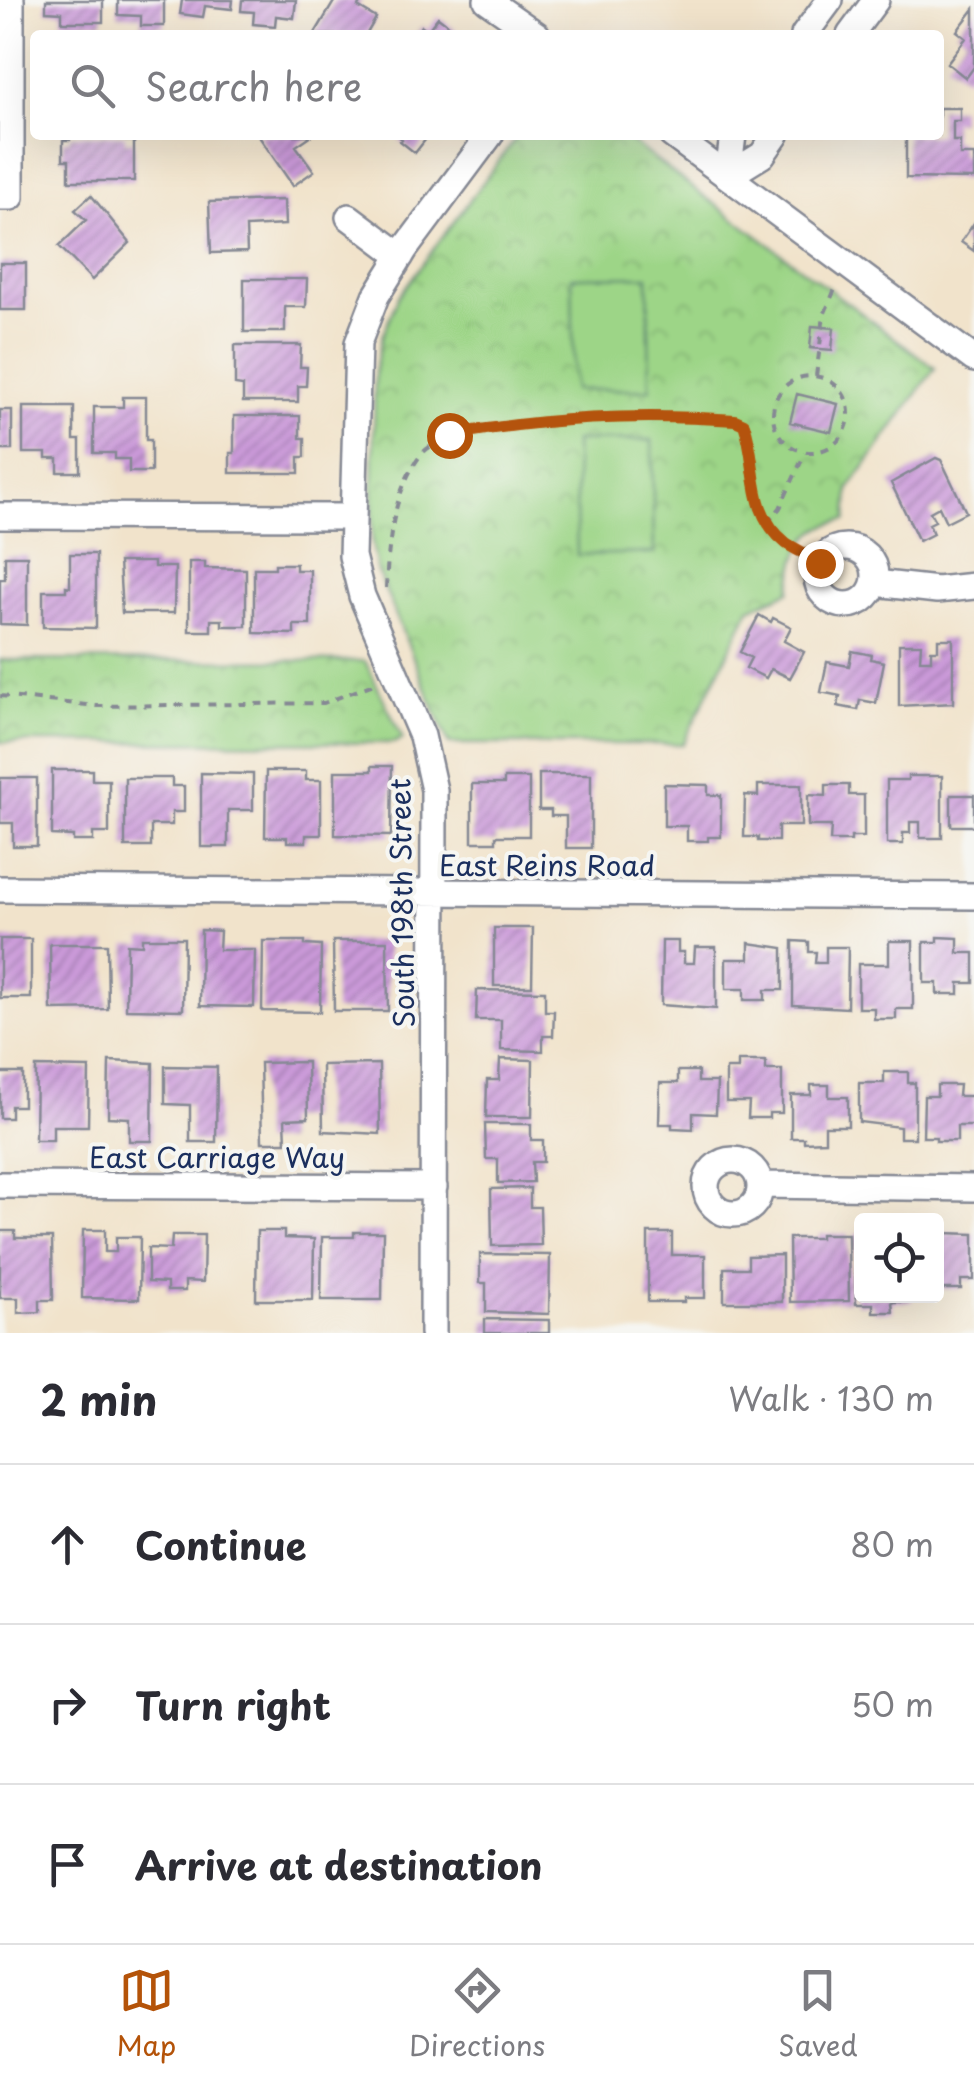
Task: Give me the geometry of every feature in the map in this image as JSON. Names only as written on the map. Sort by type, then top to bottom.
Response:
[{"type":"street","points":[[6,197],[11,0]]},
{"type":"street","points":[[487,0],[530,30]]},
{"type":"street","points":[[808,30],[830,0]]},
{"type":"street","points":[[854,30],[876,0]]},
{"type":"street","name":"South 198th Street","points":[[433,1333],[434,790],[422,736],[362,596],[352,556],[358,343],[376,296],[401,256],[486,140]]},
{"type":"street","points":[[679,140],[974,359]]},
{"type":"street","points":[[728,176],[732,140]]},
{"type":"street","points":[[728,176],[762,155],[772,140]]},
{"type":"street","points":[[349,218],[401,256]]},
{"type":"street","points":[[0,516],[353,517]]},
{"type":"street","points":[[834,550],[861,550],[874,565],[875,583],[872,592],[858,603],[840,605],[820,589],[820,563],[834,550]]},
{"type":"street","points":[[875,583],[938,590],[974,586]]},
{"type":"street","name":"East Reins Road","points":[[0,889],[974,896]]},
{"type":"street","name":"East Carriage Way","points":[[0,1185],[434,1187]]},
{"type":"street","points":[[760,1185],[974,1188]]},
{"type":"path","points":[[816,376],[824,316],[832,293],[852,268]]},
{"type":"path","points":[[816,376],[831,381],[843,392],[849,406],[849,422],[844,436],[833,446],[805,452],[781,438],[774,425],[773,410],[777,396],[787,385],[800,377],[816,376]]},
{"type":"path","points":[[372,619],[386,596],[395,515],[422,453],[449,435],[536,420],[670,415],[744,424],[753,484],[767,523],[788,545],[804,550],[820,563]]},
{"type":"path","points":[[767,523],[780,508],[805,452]]},
{"type":"path","points":[[0,696],[96,706],[324,703],[355,694],[394,673]]},
{"type":"green space","points":[[514,140],[629,140],[935,368],[849,489],[847,520],[820,528],[804,543],[790,591],[750,608],[683,744],[449,744],[377,570],[372,543],[375,369],[382,336],[398,297]]},
{"type":"green space","points":[[648,276],[650,389],[574,390],[572,277]]},
{"type":"green space","points":[[652,440],[654,553],[577,555],[575,441]]},
{"type":"green space","points":[[0,660],[365,661],[403,739],[393,743],[0,742]]},
{"type":"building","points":[[46,0],[103,0],[103,22],[62,22],[62,12],[46,11]]},
{"type":"building","points":[[118,0],[164,0],[164,26],[141,26],[141,16],[118,15]]},
{"type":"building","points":[[182,0],[233,0],[232,9],[205,6],[203,17],[180,14]]},
{"type":"building","points":[[242,0],[296,0],[294,18],[276,16],[275,26],[253,24],[254,12],[241,11]]},
{"type":"building","points":[[335,0],[362,0],[358,7],[376,18],[369,30],[317,30]]},
{"type":"building","points":[[974,9],[974,67],[966,78],[947,63],[966,38],[957,31]]},
{"type":"building","points":[[438,17],[455,30],[428,30]]},
{"type":"building","points":[[944,108],[960,108],[960,121],[953,121],[953,141],[960,141],[960,155],[974,155],[974,179],[906,178],[906,140],[944,140]]},
{"type":"building","points":[[63,140],[134,141],[134,181],[69,181],[69,160],[63,160]]},
{"type":"building","points":[[261,140],[305,140],[296,146],[314,171],[293,186]]},
{"type":"building","points":[[401,140],[425,140],[415,153]]},
{"type":"building","points":[[91,195],[130,243],[92,280],[59,246],[86,220],[75,210]]},
{"type":"building","points":[[284,200],[285,225],[246,227],[247,252],[211,253],[209,202]]},
{"type":"building","points":[[974,223],[974,251],[961,242]]},
{"type":"building","points":[[0,263],[26,263],[26,310],[0,310]]},
{"type":"building","points":[[244,279],[307,279],[306,307],[285,307],[285,332],[244,332]]},
{"type":"building","points":[[812,326],[834,328],[832,350],[810,348]]},
{"type":"building","points":[[235,345],[301,345],[300,367],[307,367],[306,386],[298,386],[298,402],[243,402],[243,386],[235,385]]},
{"type":"building","points":[[797,394],[838,404],[831,432],[790,422]]},
{"type":"building","points":[[123,397],[146,397],[151,472],[129,472],[129,459],[115,459],[115,453],[94,453],[94,407],[123,407]]},
{"type":"building","points":[[23,407],[74,407],[74,440],[80,440],[80,472],[58,472],[58,459],[46,459],[46,453],[23,453]]},
{"type":"building","points":[[0,410],[12,410],[12,450],[0,450]]},
{"type":"building","points":[[234,416],[300,416],[305,457],[299,457],[299,473],[230,473]]},
{"type":"building","points":[[936,458],[941,460],[966,512],[946,522],[939,507],[930,512],[935,521],[929,524],[933,534],[919,541],[891,483]]},
{"type":"building","points":[[70,554],[96,554],[96,628],[43,627],[43,591],[66,591],[66,586],[70,587]]},
{"type":"building","points":[[5,556],[27,556],[27,625],[0,624],[0,579],[5,579]]},
{"type":"building","points":[[119,562],[154,562],[154,567],[175,567],[174,613],[122,613]]},
{"type":"building","points":[[189,562],[205,562],[205,568],[246,569],[246,626],[222,626],[222,620],[211,620],[211,631],[189,631]]},
{"type":"building","points":[[275,564],[296,564],[296,570],[310,570],[310,625],[294,625],[294,634],[254,633],[254,568],[275,568]]},
{"type":"building","points":[[759,615],[791,627],[784,641],[804,652],[790,678],[771,669],[766,678],[746,668],[751,658],[740,652]]},
{"type":"building","points":[[938,639],[953,639],[953,703],[899,706],[899,644],[921,644],[920,660],[931,660],[931,650],[938,650]]},
{"type":"building","points":[[852,651],[884,662],[876,703],[860,700],[858,710],[838,706],[840,696],[821,692],[827,662],[849,666]]},
{"type":"building","points":[[372,766],[392,766],[391,836],[335,835],[335,771],[372,771]]},
{"type":"building","points":[[52,770],[92,770],[92,780],[109,780],[109,833],[93,833],[93,841],[52,835]]},
{"type":"building","points":[[266,771],[306,771],[306,780],[321,780],[321,835],[306,835],[306,842],[265,837]]},
{"type":"building","points":[[201,773],[253,774],[253,810],[228,810],[228,847],[201,847]]},
{"type":"building","points":[[539,774],[591,774],[591,848],[566,848],[566,816],[551,816],[551,810],[539,810]]},
{"type":"building","points":[[908,776],[942,776],[942,838],[920,838],[920,822],[910,822],[910,833],[903,833],[903,844],[887,844],[887,780],[908,780]]},
{"type":"building","points":[[0,778],[37,778],[37,846],[13,846],[13,823],[0,823]]},
{"type":"building","points":[[125,778],[172,778],[172,786],[184,786],[184,812],[172,812],[172,825],[151,825],[151,847],[125,847]]},
{"type":"building","points":[[504,778],[529,778],[529,836],[496,836],[496,842],[472,842],[472,784],[504,784]]},
{"type":"building","points":[[664,784],[708,785],[708,795],[721,795],[721,837],[687,841],[687,826],[664,826]]},
{"type":"building","points":[[758,785],[801,785],[801,826],[778,826],[778,841],[744,837],[745,795],[758,796]]},
{"type":"building","points":[[826,785],[849,785],[849,795],[864,795],[864,837],[830,841],[831,826],[808,826],[808,795],[826,796]]},
{"type":"building","points":[[951,795],[974,795],[974,826],[951,826]]},
{"type":"building","points":[[494,928],[533,928],[532,986],[494,986]]},
{"type":"building","points":[[201,930],[220,931],[219,950],[255,950],[254,1007],[200,1006]]},
{"type":"building","points":[[938,937],[958,938],[958,953],[974,953],[974,983],[959,983],[959,994],[937,994],[937,983],[924,983],[924,942],[938,942]]},
{"type":"building","points":[[142,938],[184,938],[183,1010],[126,1009],[127,944],[142,945]]},
{"type":"building","points":[[0,939],[31,939],[31,998],[0,998]]},
{"type":"building","points":[[263,941],[305,941],[305,945],[321,946],[320,1012],[262,1011]]},
{"type":"building","points":[[333,941],[387,941],[388,1011],[334,1011]]},
{"type":"building","points":[[662,941],[678,941],[684,963],[694,963],[695,947],[716,947],[716,1009],[661,1005]]},
{"type":"building","points":[[793,941],[809,942],[809,952],[816,952],[815,963],[826,963],[826,947],[848,947],[847,1008],[793,1005]]},
{"type":"building","points":[[889,941],[913,941],[913,1009],[896,1009],[896,1019],[874,1019],[874,1008],[858,1008],[858,964],[889,964]]},
{"type":"building","points":[[749,943],[783,948],[783,990],[765,990],[765,1000],[744,1000],[744,989],[726,989],[726,959],[749,959]]},
{"type":"building","points":[[50,944],[107,944],[108,1009],[51,1010]]},
{"type":"building","points":[[477,990],[545,991],[545,1011],[554,1011],[553,1036],[543,1036],[543,1051],[501,1050],[501,1020],[476,1020]]},
{"type":"building","points":[[500,1059],[533,1060],[532,1117],[486,1117],[487,1080],[499,1080]]},
{"type":"building","points":[[109,1061],[153,1063],[152,1141],[129,1141],[129,1118],[108,1117]]},
{"type":"building","points":[[738,1061],[766,1061],[766,1070],[782,1070],[782,1113],[769,1113],[769,1118],[748,1118],[749,1102],[726,1102],[726,1069],[738,1069]]},
{"type":"building","points":[[307,1062],[308,1118],[285,1119],[286,1142],[262,1142],[260,1063]]},
{"type":"building","points":[[379,1064],[380,1134],[323,1131],[322,1065]]},
{"type":"building","points":[[165,1066],[217,1067],[216,1142],[190,1142],[190,1105],[165,1104]]},
{"type":"building","points":[[36,1067],[89,1068],[88,1126],[53,1126],[53,1140],[35,1140]]},
{"type":"building","points":[[678,1071],[698,1071],[698,1082],[717,1082],[716,1114],[693,1113],[693,1129],[659,1124],[660,1083],[678,1083]]},
{"type":"building","points":[[884,1072],[908,1072],[908,1083],[915,1083],[915,1138],[900,1138],[900,1127],[859,1122],[859,1083],[884,1083]]},
{"type":"building","points":[[0,1073],[23,1073],[23,1106],[11,1106],[11,1118],[0,1118]]},
{"type":"building","points":[[811,1085],[829,1085],[829,1097],[848,1097],[848,1126],[825,1126],[825,1141],[791,1138],[791,1095],[811,1095]]},
{"type":"building","points":[[937,1085],[959,1085],[958,1096],[974,1096],[974,1126],[957,1126],[957,1141],[923,1137],[924,1096],[937,1096]]},
{"type":"building","points":[[485,1124],[531,1124],[531,1140],[543,1140],[543,1162],[532,1162],[533,1182],[498,1183],[498,1159],[486,1159]]},
{"type":"building","points":[[530,1188],[530,1207],[540,1207],[541,1245],[492,1246],[491,1189]]},
{"type":"building","points":[[83,1230],[105,1230],[105,1252],[116,1252],[116,1237],[140,1237],[139,1299],[82,1298]]},
{"type":"building","points":[[0,1231],[15,1231],[15,1238],[52,1238],[53,1300],[40,1300],[40,1312],[18,1313],[18,1298],[0,1298]]},
{"type":"building","points":[[257,1231],[284,1231],[284,1238],[314,1239],[313,1300],[256,1300]]},
{"type":"building","points":[[354,1232],[383,1232],[382,1300],[321,1300],[322,1237],[354,1237]]},
{"type":"building","points":[[648,1233],[672,1233],[672,1255],[705,1255],[705,1298],[648,1302]]},
{"type":"building","points":[[944,1233],[974,1234],[974,1280],[961,1280],[961,1289],[944,1289]]},
{"type":"building","points":[[820,1234],[848,1234],[849,1301],[790,1302],[789,1238],[820,1238]]},
{"type":"building","points":[[172,1235],[204,1235],[203,1282],[185,1281],[185,1291],[167,1291],[167,1283],[148,1282],[148,1248],[171,1249]]},
{"type":"building","points":[[480,1254],[550,1255],[549,1314],[486,1312]]},
{"type":"building","points":[[782,1255],[782,1302],[724,1302],[724,1268],[748,1268],[748,1256]]},
{"type":"building","points":[[892,1303],[893,1312],[873,1312],[873,1304],[856,1304]]},
{"type":"building","points":[[485,1319],[549,1320],[549,1333],[485,1333]]},
{"type":"route","points":[[449,435],[536,420],[670,415],[735,420],[744,424],[748,435],[753,484],[767,523],[788,545],[804,550],[820,563]]}]
